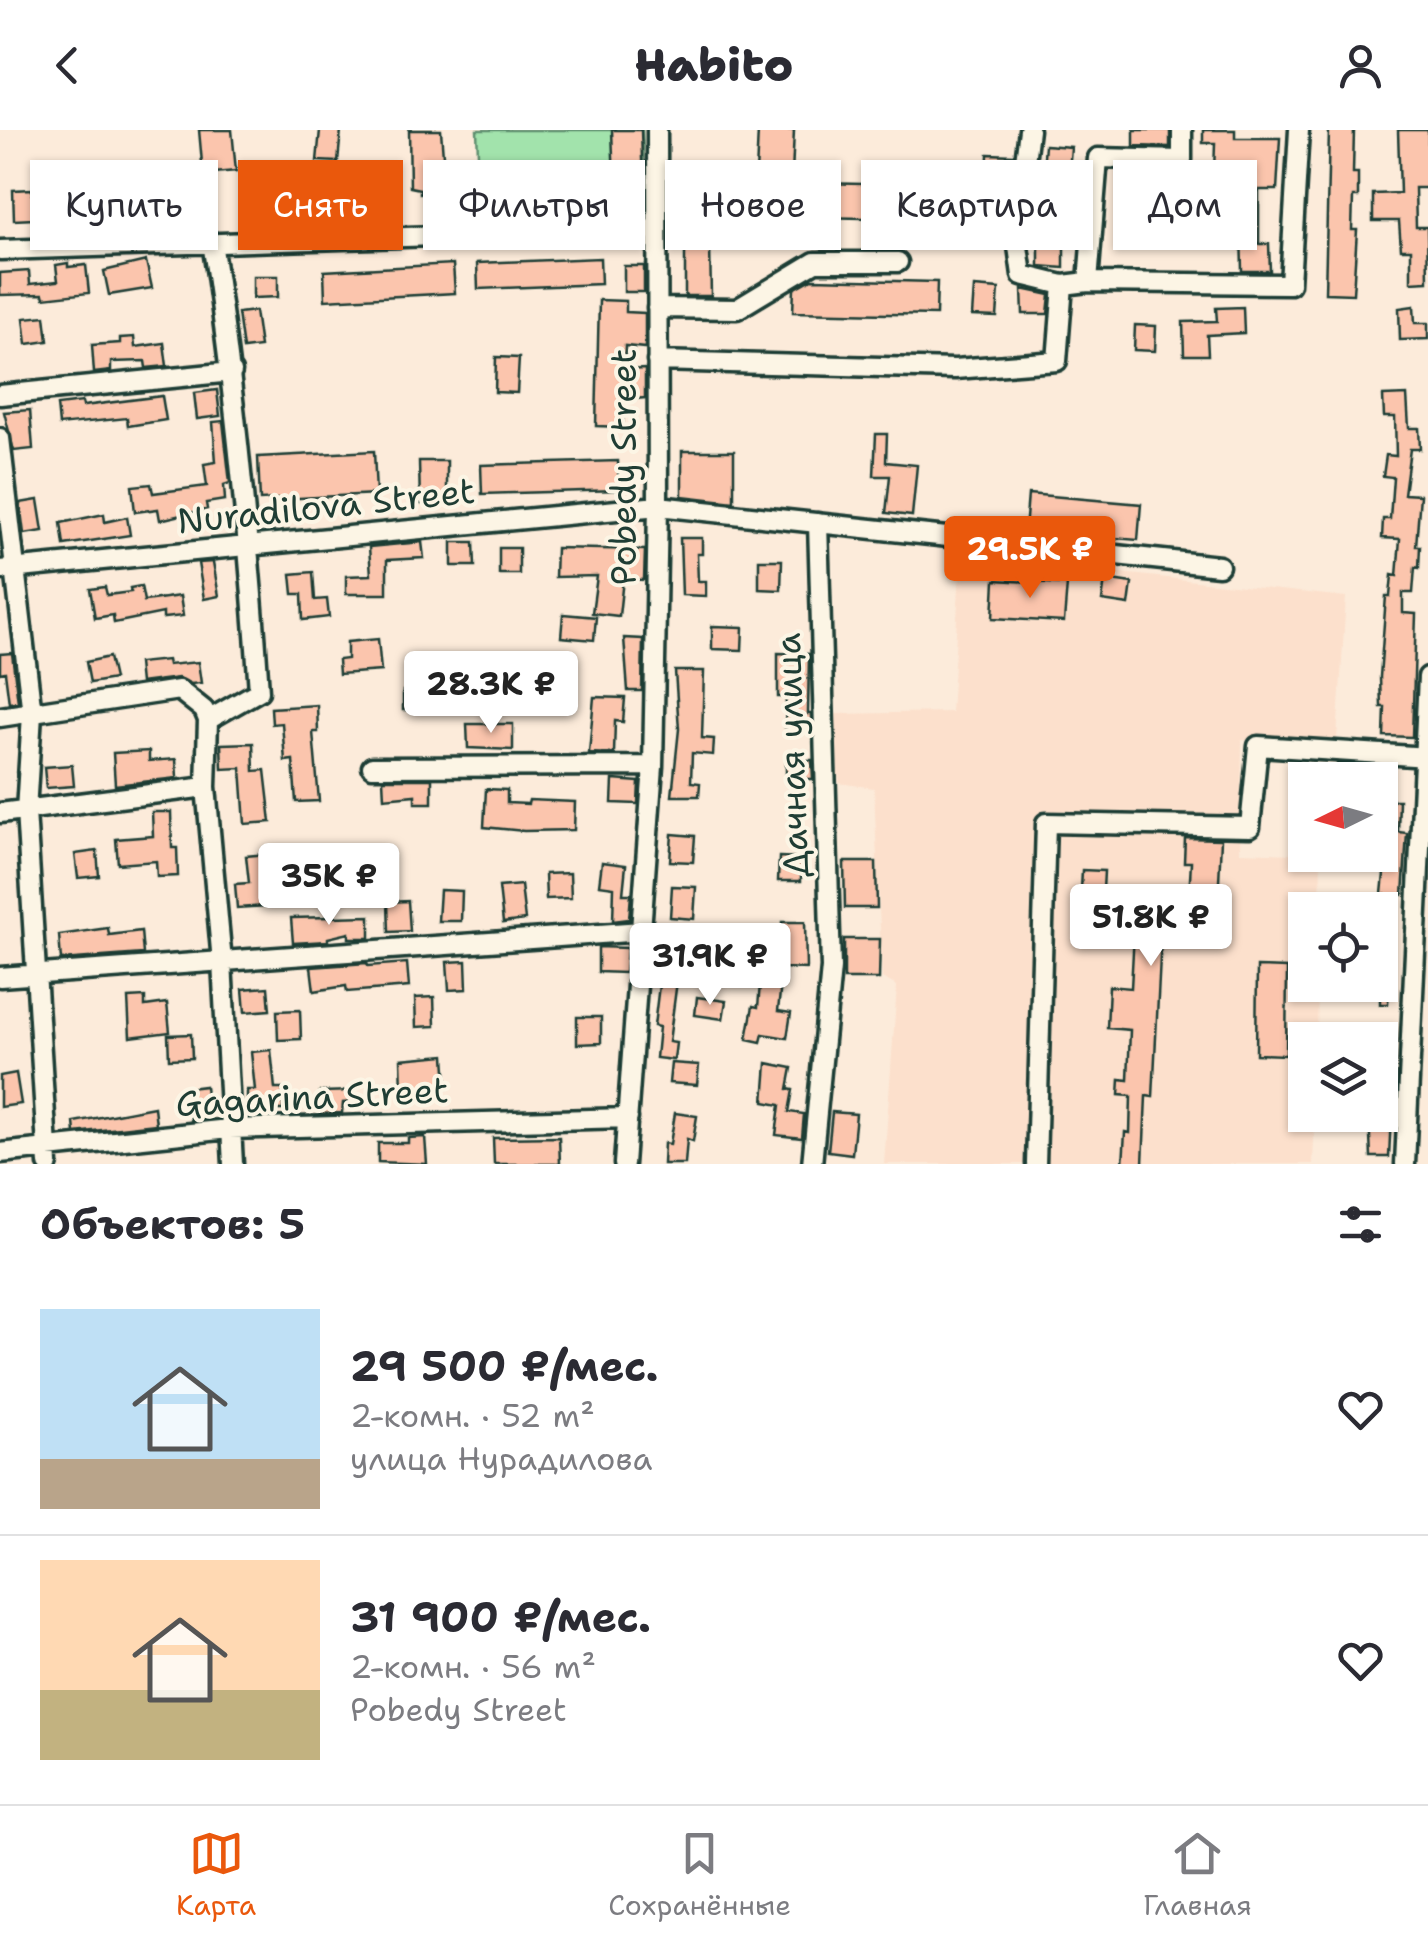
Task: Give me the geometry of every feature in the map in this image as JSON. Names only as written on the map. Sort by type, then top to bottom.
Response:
[{"type":"street","name":"Pobedy Street","points":[[624,1164],[653,766],[658,506],[656,130]]},
{"type":"street","points":[[1029,130],[1016,232],[1022,276],[1063,285],[1290,284],[1299,135]]},
{"type":"street","points":[[1088,282],[1098,158],[1182,160],[1182,130]]},
{"type":"street","points":[[218,242],[657,229]]},
{"type":"street","points":[[0,250],[30,249]]},
{"type":"street","points":[[208,720],[259,691],[250,546],[232,372],[213,250]]},
{"type":"street","points":[[657,308],[737,309],[815,262],[898,262]]},
{"type":"street","points":[[657,361],[955,369],[1058,361],[1063,285]]},
{"type":"street","points":[[0,395],[232,372]]},
{"type":"street","points":[[0,438],[7,569],[32,714],[26,811],[47,1156]]},
{"type":"street","name":"Nuradilova Street","points":[[7,569],[658,506],[1218,566]]},
{"type":"street","name":"Дачная улица","points":[[812,1164],[831,968],[818,523]]},
{"type":"street","points":[[1405,1164],[1423,901],[1428,677]]},
{"type":"street","points":[[0,717],[179,690],[204,710],[208,720],[206,786],[222,962],[232,1164]]},
{"type":"street","points":[[1036,1164],[1046,822],[1250,827],[1258,746],[1426,757]]},
{"type":"street","points":[[372,768],[653,766]]},
{"type":"street","points":[[0,813],[206,786]]},
{"type":"street","points":[[0,977],[642,931]]},
{"type":"street","name":"Gagarina Street","points":[[0,1152],[47,1156],[229,1129],[628,1118]]},
{"type":"shaded area","points":[[961,556],[1346,597],[1337,739],[1242,740],[1240,852],[1288,854],[1288,872],[1321,872],[1320,892],[1288,892],[1288,1002],[1318,1002],[1317,1022],[1288,1022],[1288,1132],[1314,1132],[1313,1164],[884,1164],[897,986],[882,978],[874,788],[839,783],[834,714],[951,712]]},
{"type":"green space","points":[[477,130],[642,130],[643,160],[478,160]]},
{"type":"building","points":[[199,130],[232,130],[236,171],[218,173],[218,160],[202,160]]},
{"type":"building","points":[[320,130],[341,130],[338,160],[317,160]]},
{"type":"building","points":[[409,130],[441,130],[443,160],[423,160],[423,193],[410,187]]},
{"type":"building","points":[[612,130],[641,130],[642,160],[613,160]]},
{"type":"building","points":[[758,130],[794,130],[793,160],[757,160]]},
{"type":"building","points":[[1134,130],[1170,130],[1170,147],[1134,146]]},
{"type":"building","points":[[1203,130],[1235,130],[1235,138],[1280,138],[1277,190],[1259,190],[1259,244],[1269,244],[1270,271],[1242,271],[1242,250],[1257,250],[1257,160],[1214,160],[1215,143],[1203,143]]},
{"type":"building","points":[[1329,130],[1354,130],[1353,173],[1358,173],[1358,197],[1353,197],[1352,230],[1357,230],[1353,294],[1325,293]]},
{"type":"building","points":[[1398,130],[1428,130],[1428,188],[1415,188],[1416,227],[1427,227],[1428,281],[1411,282],[1411,249],[1401,249],[1399,221],[1373,221],[1373,194],[1400,193]]},
{"type":"building","points":[[1045,145],[1071,147],[1070,160],[1044,160]]},
{"type":"building","points":[[988,154],[1013,155],[1012,160],[988,160]]},
{"type":"building","points":[[841,184],[861,184],[861,218],[841,218]]},
{"type":"building","points":[[30,189],[30,219],[14,220],[13,190]]},
{"type":"building","points":[[685,250],[710,250],[711,296],[685,296]]},
{"type":"building","points":[[1039,250],[1064,250],[1064,268],[1039,266]]},
{"type":"building","points":[[600,258],[601,284],[478,289],[477,263]]},
{"type":"building","points":[[146,261],[152,288],[109,295],[104,271]]},
{"type":"building","points":[[68,263],[68,267],[86,265],[89,293],[44,298],[43,294],[0,295],[0,273],[29,271],[30,284],[58,281],[56,265]]},
{"type":"building","points":[[453,264],[455,293],[325,300],[324,271]]},
{"type":"building","points":[[624,266],[644,266],[644,292],[624,292]]},
{"type":"building","points":[[253,276],[278,276],[278,297],[253,298]]},
{"type":"building","points":[[812,279],[937,282],[936,315],[793,312],[794,289]]},
{"type":"building","points":[[974,287],[999,289],[997,317],[972,316]]},
{"type":"building","points":[[1022,289],[1050,295],[1048,314],[1023,314]]},
{"type":"building","points":[[599,300],[626,301],[626,312],[645,313],[645,348],[625,346],[624,370],[645,369],[645,398],[623,400],[623,427],[596,426]]},
{"type":"building","points":[[1414,306],[1415,323],[1428,323],[1428,339],[1400,340],[1399,308]]},
{"type":"building","points":[[1243,307],[1244,333],[1207,335],[1208,355],[1184,355],[1183,322],[1217,321],[1216,308]]},
{"type":"building","points":[[255,311],[260,347],[243,349],[238,313]]},
{"type":"building","points":[[45,316],[48,341],[27,344],[24,318]]},
{"type":"building","points":[[1135,325],[1156,326],[1155,351],[1134,350]]},
{"type":"building","points":[[134,337],[135,347],[164,343],[167,366],[146,368],[145,361],[111,362],[111,371],[94,373],[92,345],[120,343],[120,338]]},
{"type":"building","points":[[496,357],[519,358],[517,393],[495,392]]},
{"type":"building","points":[[217,390],[220,416],[197,419],[194,393]]},
{"type":"building","points":[[1407,395],[1409,428],[1419,428],[1420,449],[1410,449],[1404,494],[1420,495],[1416,546],[1420,546],[1419,568],[1415,567],[1413,593],[1403,593],[1403,613],[1416,614],[1412,737],[1384,736],[1380,677],[1386,596],[1390,596],[1392,575],[1397,576],[1400,539],[1382,538],[1383,519],[1390,519],[1393,477],[1383,476],[1386,455],[1396,456],[1395,417],[1384,417],[1383,396]]},
{"type":"building","points":[[162,396],[166,420],[128,426],[127,418],[59,425],[57,405],[82,402],[83,406]]},
{"type":"building","points":[[30,410],[33,449],[14,451],[4,412]]},
{"type":"building","points":[[223,421],[230,483],[224,485],[225,500],[206,503],[207,509],[160,520],[158,509],[135,512],[132,486],[151,484],[153,493],[207,486],[204,464],[216,462],[213,422]]},
{"type":"building","points":[[876,434],[887,434],[886,462],[917,465],[912,516],[886,513],[890,476],[874,476]]},
{"type":"building","points":[[374,451],[376,494],[260,500],[258,457]]},
{"type":"building","points":[[682,451],[734,451],[734,502],[682,496]]},
{"type":"building","points":[[419,461],[447,461],[447,504],[420,504]]},
{"type":"building","points":[[618,461],[619,490],[482,494],[481,465]]},
{"type":"building","points":[[1028,494],[1141,504],[1138,540],[1025,531]]},
{"type":"building","points":[[38,500],[43,531],[24,534],[20,503]]},
{"type":"building","points":[[104,514],[105,522],[127,517],[130,535],[64,545],[61,523]]},
{"type":"building","points":[[680,538],[702,538],[702,554],[697,554],[698,581],[706,581],[706,596],[682,595]]},
{"type":"building","points":[[422,542],[424,558],[387,560],[387,594],[346,594],[346,576],[371,575],[369,547]]},
{"type":"building","points":[[452,542],[474,542],[475,566],[452,566]]},
{"type":"building","points":[[499,548],[519,548],[519,574],[499,574]]},
{"type":"building","points":[[556,548],[645,550],[644,580],[623,579],[619,616],[592,613],[597,576],[555,577]]},
{"type":"building","points":[[759,560],[782,560],[781,590],[759,589]]},
{"type":"building","points":[[213,562],[219,596],[204,599],[198,563]]},
{"type":"building","points":[[313,572],[315,600],[327,599],[329,617],[303,620],[302,594],[293,594],[291,574]]},
{"type":"building","points":[[1105,579],[1132,583],[1129,605],[1102,601]]},
{"type":"building","points":[[995,580],[1067,584],[1064,622],[993,618]]},
{"type":"building","points":[[141,586],[144,601],[180,596],[183,616],[163,618],[163,613],[114,623],[113,615],[95,618],[90,589],[105,587],[107,595],[131,592],[130,588]]},
{"type":"building","points":[[563,614],[596,617],[594,640],[561,637]]},
{"type":"building","points":[[712,626],[743,627],[742,650],[712,649]]},
{"type":"building","points":[[624,638],[643,639],[642,691],[628,691]]},
{"type":"building","points":[[378,639],[381,671],[339,674],[338,660],[347,659],[347,642]]},
{"type":"building","points":[[12,653],[18,702],[9,703],[5,672],[0,673],[0,654]]},
{"type":"building","points":[[778,653],[809,654],[811,728],[785,727],[786,697],[778,697]]},
{"type":"building","points":[[109,657],[114,679],[90,683],[86,662]]},
{"type":"building","points":[[167,660],[168,665],[198,662],[201,683],[191,684],[178,678],[140,683],[138,663]]},
{"type":"building","points":[[675,671],[704,671],[702,738],[714,739],[713,755],[692,753],[691,782],[700,783],[699,796],[672,796],[679,729]]},
{"type":"building","points":[[429,690],[429,710],[403,710],[403,691]]},
{"type":"building","points":[[594,697],[625,698],[623,722],[615,721],[614,754],[589,753]]},
{"type":"building","points":[[317,705],[318,732],[313,732],[319,801],[296,802],[293,760],[285,761],[282,723],[272,724],[271,708]]},
{"type":"building","points":[[467,724],[513,724],[513,750],[468,748]]},
{"type":"building","points":[[253,743],[254,771],[265,770],[271,822],[245,824],[241,768],[222,769],[221,744]]},
{"type":"building","points":[[149,751],[149,761],[176,759],[177,778],[115,785],[113,753]]},
{"type":"building","points":[[786,760],[812,760],[813,779],[786,779]]},
{"type":"building","points":[[72,765],[74,786],[46,788],[44,767]]},
{"type":"building","points":[[383,779],[432,779],[432,803],[415,803],[415,795],[384,798]]},
{"type":"building","points":[[613,780],[639,782],[638,804],[612,803]]},
{"type":"building","points":[[486,789],[507,790],[507,803],[575,802],[574,830],[484,827]]},
{"type":"building","points":[[152,812],[171,812],[178,876],[157,877],[156,861],[118,864],[116,839],[153,836]]},
{"type":"building","points":[[1398,832],[1407,833],[1403,895],[1382,892],[1384,872],[1398,872]]},
{"type":"building","points":[[672,834],[695,836],[693,862],[670,861]]},
{"type":"building","points":[[1185,838],[1221,839],[1216,947],[1181,946],[1182,938],[1161,937],[1153,1097],[1146,1096],[1143,1164],[1123,1164],[1125,1132],[1130,1133],[1131,1096],[1119,1095],[1120,1079],[1128,1080],[1130,1030],[1107,1028],[1109,986],[1131,988],[1134,933],[1079,930],[1082,870],[1104,871],[1102,910],[1188,914],[1191,862],[1184,862]]},
{"type":"building","points":[[97,851],[99,876],[78,878],[75,854]]},
{"type":"building","points":[[278,853],[280,877],[265,878],[267,906],[237,908],[235,884],[249,883],[246,856]]},
{"type":"building","points":[[779,857],[801,858],[801,881],[778,881]]},
{"type":"building","points":[[602,862],[626,865],[623,894],[631,894],[629,919],[613,921],[614,887],[599,885]]},
{"type":"building","points":[[844,862],[876,862],[877,908],[845,908]]},
{"type":"building","points":[[570,873],[571,898],[546,899],[545,874]]},
{"type":"building","points":[[521,885],[525,920],[503,923],[499,887]]},
{"type":"building","points":[[672,886],[696,887],[694,919],[670,917]]},
{"type":"building","points":[[440,890],[462,891],[461,921],[438,921]]},
{"type":"building","points":[[408,901],[410,931],[389,932],[388,902]]},
{"type":"building","points":[[370,916],[370,938],[349,938],[349,933],[328,941],[293,943],[291,918]]},
{"type":"building","points":[[782,922],[805,922],[806,969],[784,968]]},
{"type":"building","points":[[108,928],[109,935],[141,931],[143,954],[61,960],[59,935]]},
{"type":"building","points":[[844,939],[880,939],[879,979],[844,979]]},
{"type":"building","points":[[664,944],[685,945],[682,982],[677,981],[669,1042],[676,1043],[674,1060],[656,1058],[659,1027],[654,1026]]},
{"type":"building","points":[[598,947],[627,948],[625,973],[598,972]]},
{"type":"building","points":[[466,961],[467,989],[449,990],[447,962]]},
{"type":"building","points":[[407,963],[409,987],[347,992],[346,986],[314,991],[311,967]]},
{"type":"building","points":[[1257,967],[1287,968],[1286,1055],[1256,1054]]},
{"type":"building","points":[[761,973],[782,974],[778,1011],[791,1013],[787,1038],[763,1034],[761,1042],[747,1039],[753,1006],[758,1007]]},
{"type":"building","points":[[268,987],[270,1010],[245,1012],[243,989]]},
{"type":"building","points":[[145,997],[145,1006],[167,1003],[170,1032],[130,1037],[128,998]]},
{"type":"building","points":[[434,997],[435,1026],[416,1027],[415,998]]},
{"type":"building","points":[[697,997],[726,1001],[723,1019],[695,1015]]},
{"type":"building","points":[[300,1010],[301,1039],[278,1040],[277,1011]]},
{"type":"building","points":[[577,1017],[601,1017],[601,1043],[577,1044]]},
{"type":"building","points":[[191,1034],[192,1058],[169,1059],[168,1035]]},
{"type":"building","points":[[271,1050],[275,1089],[283,1089],[283,1110],[247,1110],[247,1090],[255,1090],[251,1052]]},
{"type":"building","points":[[445,1055],[447,1087],[402,1090],[401,1059]]},
{"type":"building","points":[[671,1063],[699,1065],[697,1085],[669,1083]]},
{"type":"building","points":[[767,1063],[792,1068],[789,1112],[804,1114],[802,1138],[776,1135],[780,1105],[764,1102]]},
{"type":"building","points":[[16,1073],[21,1104],[0,1107],[0,1076]]},
{"type":"building","points":[[205,1086],[208,1119],[191,1120],[188,1088]]},
{"type":"building","points":[[354,1091],[354,1102],[343,1103],[342,1113],[320,1114],[320,1092]]},
{"type":"building","points":[[154,1107],[156,1124],[75,1133],[74,1122]]},
{"type":"building","points":[[832,1112],[856,1114],[852,1154],[828,1151]]},
{"type":"building","points":[[675,1113],[697,1116],[693,1141],[687,1139],[685,1164],[663,1164],[664,1143],[670,1144]]},
{"type":"building","points":[[1370,1132],[1390,1132],[1389,1157],[1371,1157]]},
{"type":"building","points":[[425,1137],[427,1164],[378,1162],[378,1143],[408,1143],[408,1138]]},
{"type":"building","points":[[559,1137],[560,1164],[494,1164],[493,1138]]}]
